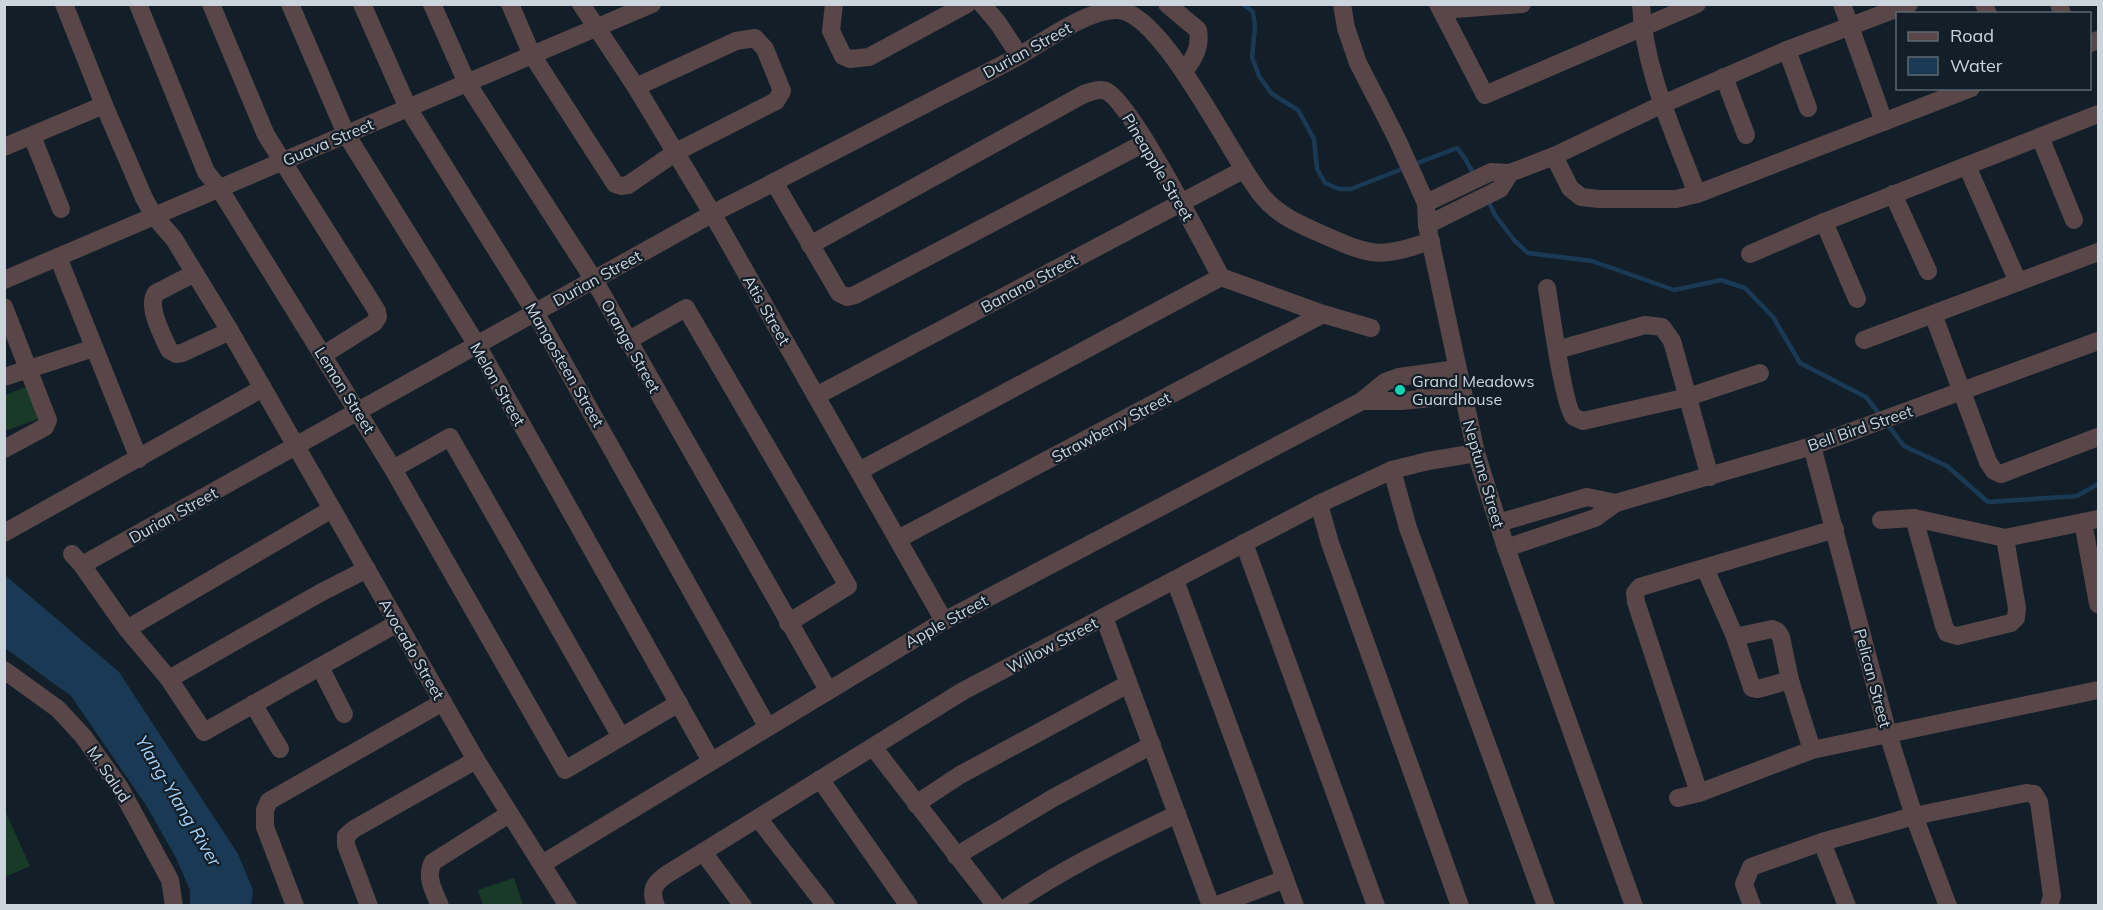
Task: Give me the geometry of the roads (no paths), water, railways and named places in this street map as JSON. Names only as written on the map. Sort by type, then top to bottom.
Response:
[{"type":"street","name":"Avocado Street","points":[[64,4],[104,105],[154,216],[170,234],[230,331],[367,569],[396,624],[476,760],[568,906]]},
{"type":"street","name":"Lemon Street","points":[[138,4],[206,172],[219,188],[393,469],[565,770],[621,737]]},
{"type":"street","points":[[211,4],[266,135],[377,311],[378,317],[374,323],[323,355]]},
{"type":"street","name":"Melon Street","points":[[290,4],[346,134],[477,345],[711,761]]},
{"type":"street","name":"Mangosteen Street","points":[[362,4],[408,108],[536,312],[767,726]]},
{"type":"street","name":"Orange Street","points":[[432,4],[467,83],[594,280],[828,690]]},
{"type":"street","points":[[510,4],[532,55],[611,180],[621,186],[635,181],[676,152],[771,104],[780,97],[782,91],[765,49],[755,38],[746,38],[636,87]]},
{"type":"street","name":"Atis Street","points":[[581,4],[585,14],[597,28],[636,87],[712,213],[944,621]]},
{"type":"street","points":[[834,4],[831,31],[843,56],[850,59],[869,57],[967,4]]},
{"type":"street","points":[[982,4],[1020,55]]},
{"type":"street","points":[[1167,4],[1198,30],[1200,41],[1196,56],[1184,72]]},
{"type":"street","name":"Neptune Street","points":[[1342,4],[1346,28],[1358,63],[1423,195],[1462,395],[1476,453],[1506,549],[1634,906]]},
{"type":"street","points":[[1522,4],[1440,7],[1485,95],[1697,4]]},
{"type":"street","points":[[1641,4],[1645,47],[1663,104],[1697,194]]},
{"type":"street","points":[[1842,4],[1884,122]]},
{"type":"street","points":[[1423,195],[1491,172],[1510,172],[1554,156],[1663,104],[1787,50],[1909,4]]},
{"type":"street","name":"Guava Street","points":[[4,280],[652,5]]},
{"type":"street","points":[[1122,7],[1146,24],[1184,72],[1243,170],[1264,199],[1294,222],[1356,249],[1371,253],[1402,251],[1500,189],[1510,172]]},
{"type":"street","name":"Durian Street","points":[[253,704],[204,732],[169,679],[127,629],[77,560],[297,447],[712,213],[1020,55],[1089,16],[1104,10],[1122,7]]},
{"type":"street","points":[[1787,50],[1808,108]]},
{"type":"street","points":[[1724,77],[1746,135]]},
{"type":"street","points":[[1554,156],[1570,188],[1581,197],[1676,199],[1697,194],[1966,90]]},
{"type":"street","name":"Pineapple Street","points":[[810,245],[1090,92],[1106,91],[1116,99],[1146,142],[1221,277]]},
{"type":"street","points":[[4,147],[104,105]]},
{"type":"street","points":[[1750,254],[1893,194],[2098,114]]},
{"type":"street","points":[[32,136],[61,209]]},
{"type":"street","points":[[2040,137],[2074,220]]},
{"type":"street","points":[[774,182],[839,294],[847,297],[855,295],[1146,142]]},
{"type":"street","points":[[1967,166],[2018,282]]},
{"type":"street","name":"Banana Street","points":[[816,396],[1243,170]]},
{"type":"street","points":[[1893,194],[1928,271]]},
{"type":"street","points":[[1824,222],[1857,299]]},
{"type":"street","points":[[1864,340],[2098,252]]},
{"type":"street","points":[[58,257],[139,459]]},
{"type":"street","points":[[195,273],[156,293],[153,297],[152,306],[169,350],[176,354],[183,353],[230,331]]},
{"type":"street","points":[[859,471],[1221,277],[1323,314],[1371,327]]},
{"type":"street","points":[[1547,288],[1569,409],[1574,418],[1583,421],[1688,397],[1760,373]]},
{"type":"street","points":[[4,307],[47,417],[45,427],[4,449]]},
{"type":"street","points":[[627,341],[686,308],[848,586],[788,623]]},
{"type":"street","name":"Strawberry Street","points":[[898,539],[1323,314]]},
{"type":"street","points":[[1933,314],[1961,393],[1988,462],[1994,471],[2001,474],[2098,438]]},
{"type":"street","points":[[1557,350],[1645,325],[1662,327],[1672,341],[1710,477]]},
{"type":"street","name":"Bell Bird Street","points":[[1506,549],[1595,518],[1616,503],[1812,446],[2098,341]]},
{"type":"street","points":[[4,377],[94,348]]},
{"type":"street","name":"Apple Street","points":[[542,864],[944,621],[1362,401],[1385,382],[1399,377],[1457,369]]},
{"type":"street","points":[[4,533],[263,388]]},
{"type":"street","name":"Apple Street","points":[[1362,401],[1401,401],[1462,395]]},
{"type":"street","points":[[393,469],[450,437],[621,737],[679,703]]},
{"type":"street","name":"Pelican Street","points":[[1812,446],[1888,734],[1914,816],[1948,906]]},
{"type":"street","name":"Willow Street","points":[[654,897],[666,875],[963,691],[1319,504],[1392,470],[1428,460],[1476,453]]},
{"type":"street","points":[[1392,470],[1408,528],[1546,906]]},
{"type":"street","name":"Bell Bird Street","points":[[1498,523],[1587,497],[1616,503]]},
{"type":"street","points":[[1319,504],[1330,543],[1460,906]]},
{"type":"street","points":[[127,629],[333,509]]},
{"type":"street","points":[[1914,518],[1944,626],[1947,633],[1957,636],[2011,623],[2016,618],[2017,608],[2005,538]]},
{"type":"street","points":[[1881,520],[1914,518],[2005,538],[2091,520],[2098,604]]},
{"type":"street","points":[[1699,793],[1635,593],[1640,586],[1835,529]]},
{"type":"street","points":[[1244,543],[1376,906]]},
{"type":"street","points":[[1705,568],[1735,637],[1752,688],[1758,689],[1790,680]]},
{"type":"street","points":[[169,679],[320,593],[367,569]]},
{"type":"street","points":[[1175,580],[1295,906]]},
{"type":"street","points":[[1104,617],[1213,906],[1285,879]]},
{"type":"street","points":[[280,749],[253,704],[396,624]]},
{"type":"street","points":[[1735,637],[1772,629],[1777,631],[1781,637],[1790,680],[1812,750]]},
{"type":"street","points":[[320,667],[344,714]]},
{"type":"street","name":"M. Salud","points":[[4,670],[58,709],[83,736],[120,788],[170,880],[174,906]]},
{"type":"street","points":[[916,804],[1004,750],[1128,684]]},
{"type":"street","points":[[1678,798],[1699,793],[1812,750],[2098,690]]},
{"type":"street","points":[[296,906],[265,827],[265,810],[269,801],[443,702]]},
{"type":"street","points":[[956,856],[1053,798],[1152,745]]},
{"type":"street","points":[[873,747],[996,906]]},
{"type":"street","points":[[369,906],[346,845],[346,836],[354,829],[476,760]]},
{"type":"street","points":[[820,780],[909,906]]},
{"type":"street","points":[[1752,906],[1743,884],[1751,867],[1822,842],[1914,816],[2026,793],[2034,794],[2038,802],[2050,901]]},
{"type":"street","points":[[440,906],[430,882],[429,870],[433,862],[509,814]]},
{"type":"street","points":[[1009,906],[1042,882],[1177,814]]},
{"type":"street","points":[[758,818],[826,906]]},
{"type":"street","points":[[1822,842],[1847,906]]},
{"type":"street","points":[[703,852],[742,906]]},
{"type":"lane","points":[[1419,375],[1422,399]]},
{"type":"water","name":"Ylang-Ylang River","points":[[5,575],[119,672],[238,854],[253,890],[251,905],[190,905],[190,890],[175,856],[146,805],[71,696],[5,648]]},
{"type":"waterway","points":[[1243,4],[1253,12],[1255,26],[1252,57],[1259,76],[1272,94],[1298,110],[1314,139],[1317,169],[1325,183],[1339,189],[1351,189],[1407,167]]},
{"type":"waterway","points":[[1415,164],[1457,148],[1475,176]]},
{"type":"waterway","points":[[1487,199],[1495,215],[1514,240],[1528,253],[1592,261],[1674,290],[1721,280],[1745,288],[1773,317],[1800,363],[1866,397],[1880,415]]},
{"type":"waterway","points":[[1887,424],[1904,446],[1947,466],[1988,502],[2077,496],[2098,484]]},
{"type":"place","name":"Grand Meadows Guardhouse","points":[[1400,390]]}]
